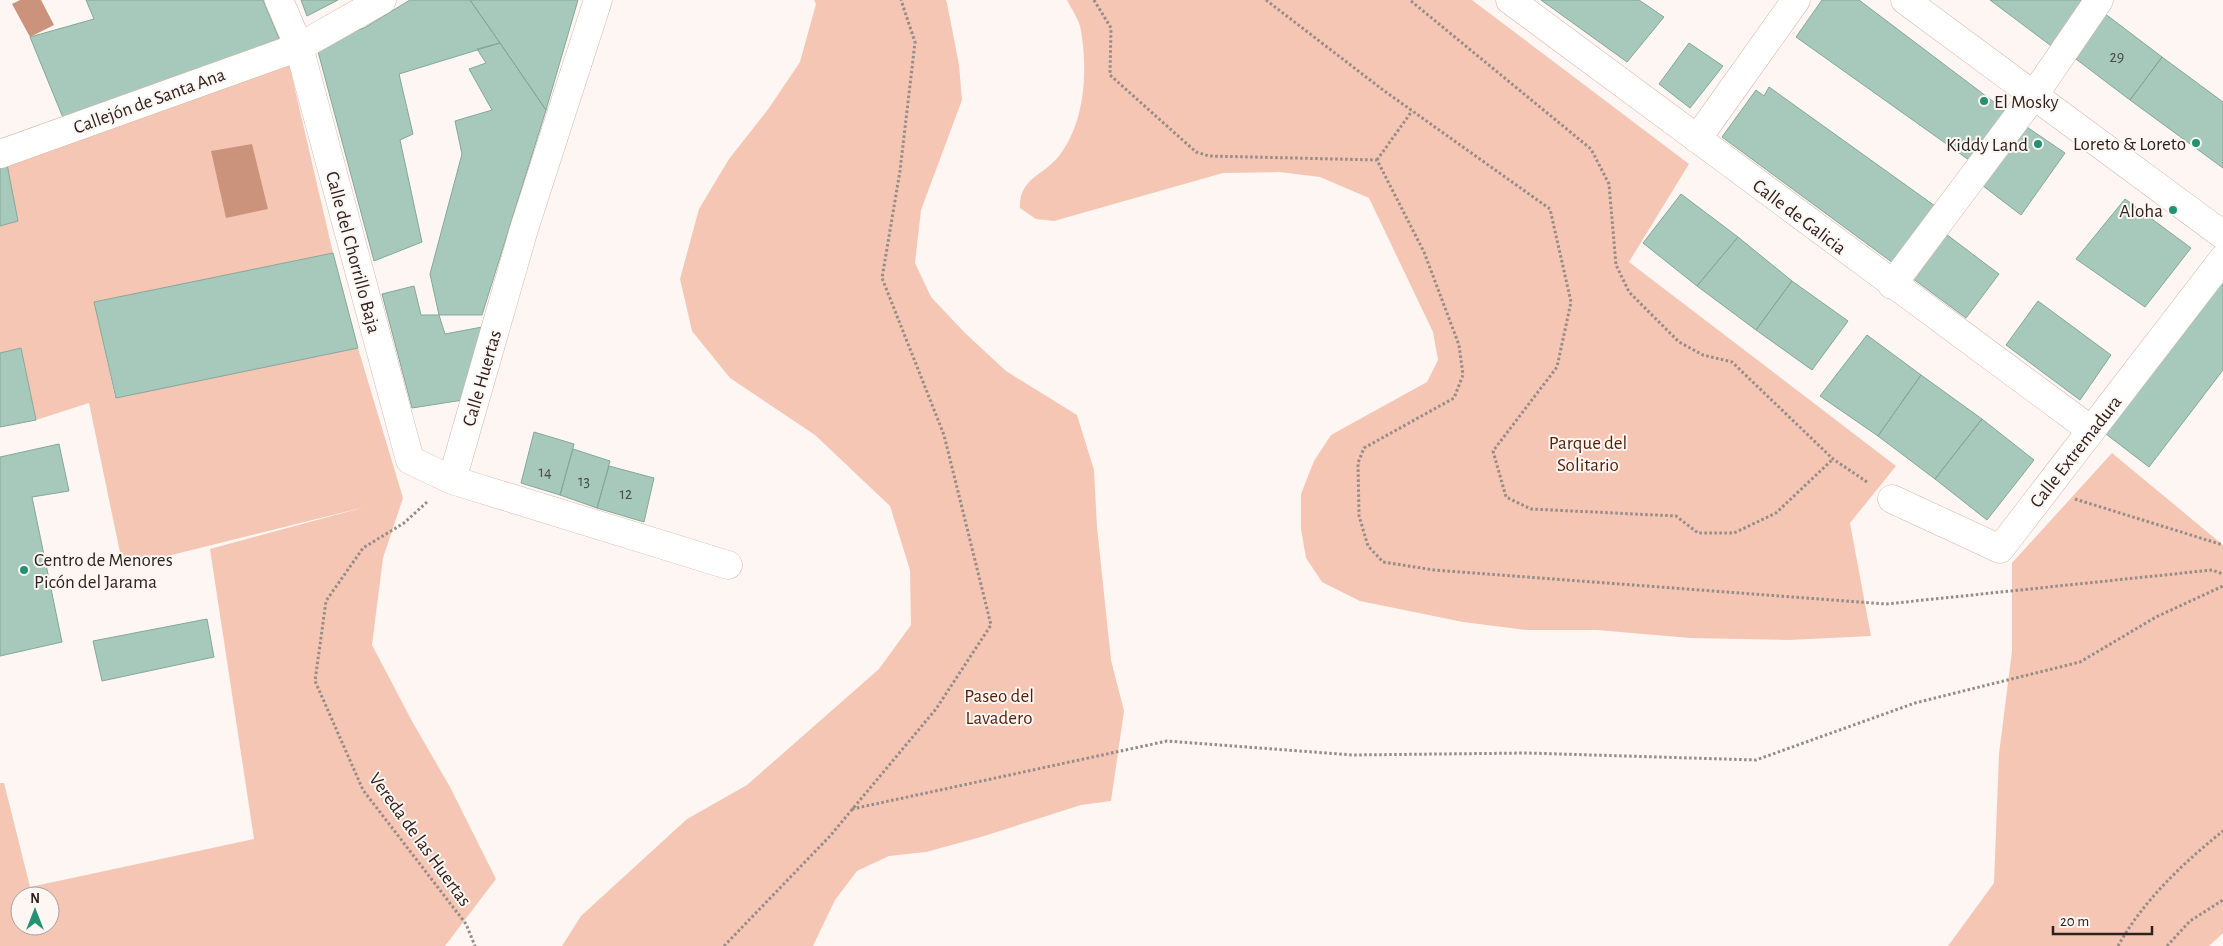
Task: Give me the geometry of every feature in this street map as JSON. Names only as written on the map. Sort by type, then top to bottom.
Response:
[{"type":"street","name":"Calle del Chorrillo Baja","points":[[279,0],[299,47],[410,460],[452,480]]},
{"type":"street","name":"Callejón de Santa Ana","points":[[0,154],[299,47],[382,0]]},
{"type":"street","name":"Calle Huertas","points":[[452,480],[524,229],[598,0]]},
{"type":"street","name":"Calle de Galicia","points":[[1510,0],[1892,285],[2091,430]]},
{"type":"street","points":[[1697,139],[1796,0]]},
{"type":"street","points":[[1905,0],[2223,235]]},
{"type":"street","points":[[1892,285],[2034,95],[2099,0]]},
{"type":"street","name":"Calle Extremadura","points":[[1892,499],[2000,549],[2223,259]]},
{"type":"street","points":[[452,480],[728,565]]},
{"type":"path","points":[[724,946],[830,836],[852,810],[936,709],[991,625],[944,435],[882,278],[900,171],[914,42],[901,0]]},
{"type":"path","points":[[1094,0],[1111,28],[1110,75],[1196,152],[1210,156],[1377,160]]},
{"type":"path","points":[[1266,0],[1412,111],[1550,209],[1571,302],[1557,367],[1493,451],[1506,497],[1531,508],[1676,516],[1698,533],[1734,533],[1776,514],[1833,459]]},
{"type":"path","points":[[1411,2],[1591,149],[1609,184],[1616,265],[1629,292],[1679,342],[1703,355],[1732,362],[1833,459],[1892,499]]},
{"type":"path","points":[[1377,160],[1412,111]]},
{"type":"path","points":[[1377,160],[1424,252],[1458,345],[1463,375],[1454,398],[1364,448],[1358,463],[1359,516],[1368,546],[1383,562],[1434,570],[1886,604],[2212,570],[2223,574]]},
{"type":"path","name":"Vereda de las Huertas","points":[[452,480],[404,523],[363,548],[326,601],[315,681],[363,790],[466,924],[475,946]]},
{"type":"path","points":[[2044,490],[2223,544]]},
{"type":"path","points":[[852,810],[1167,741],[1353,755],[1527,753],[1756,760],[1915,702],[2080,662],[2156,617],[2223,586]]},
{"type":"path","points":[[2118,946],[2146,905],[2199,850],[2223,831]]},
{"type":"path","points":[[2167,946],[2190,921],[2223,900]]},
{"type":"green space","name":"Paseo del Lavadero","points":[[814,0],[946,0],[959,65],[962,100],[921,210],[915,263],[931,297],[965,333],[1006,371],[1077,415],[1094,470],[1097,527],[1111,660],[1124,711],[1111,801],[1081,805],[981,837],[926,852],[889,856],[857,871],[835,900],[813,946],[562,946],[581,916],[687,819],[747,785],[879,669],[911,625],[910,570],[890,506],[815,435],[730,378],[692,331],[680,279],[699,209],[729,159],[769,108],[800,62],[816,4]]},
{"type":"green space","name":"Parque del Solitario","points":[[1067,0],[1472,0],[1689,164],[1629,262],[1896,466],[1850,523],[1871,636],[1788,640],[1690,638],[1597,630],[1527,630],[1463,622],[1360,601],[1322,582],[1306,558],[1301,529],[1301,494],[1314,461],[1331,435],[1427,382],[1438,360],[1433,332],[1369,198],[1320,177],[1279,172],[1223,173],[1054,221],[1036,219],[1020,208],[1023,190],[1033,178],[1059,156],[1068,143],[1079,112],[1084,79],[1083,47],[1079,23]]},
{"type":"green space","points":[[289,64],[333,253],[94,302],[115,397],[358,348],[403,498],[383,558],[372,645],[413,723],[450,787],[496,879],[445,946],[0,946],[0,783],[4,783],[30,886],[10,886],[10,936],[60,936],[60,886],[35,886],[254,839],[210,549],[365,507],[123,567],[89,403],[36,420],[21,348],[0,353],[0,226],[18,221],[7,164]]},
{"type":"green space","points":[[2112,453],[2223,545],[2223,933],[2209,946],[1948,946],[1994,883],[1999,754],[2012,651],[2012,563]]},
{"type":"shaded area","points":[[20,0],[41,0],[54,25],[30,37],[12,4]]},
{"type":"shaded area","points":[[252,144],[268,209],[226,218],[211,151]]},
{"type":"building","points":[[86,0],[263,0],[281,43],[66,125],[30,37],[94,19]]},
{"type":"building","points":[[301,0],[338,0],[307,16]]},
{"type":"building","points":[[410,0],[470,0],[500,43],[399,74],[413,134],[400,140],[422,242],[374,261],[316,44],[364,28]]},
{"type":"building","points":[[470,0],[578,0],[546,110],[500,43]]},
{"type":"building","points":[[1541,0],[1639,0],[1664,17],[1627,62]]},
{"type":"building","points":[[1822,0],[1859,0],[2007,112],[1969,160],[1796,37]]},
{"type":"building","points":[[1990,0],[2085,0],[2054,48]]},
{"type":"building","points":[[2104,13],[2162,57],[2130,100],[2072,56]]},
{"type":"building","points":[[500,43],[546,110],[482,315],[439,315],[430,274],[462,154],[455,121],[492,110],[469,69],[486,63],[477,49]]},
{"type":"building","points":[[1689,43],[1723,66],[1690,108],[1659,84]]},
{"type":"building","points":[[2162,57],[2223,102],[2223,168],[2130,100]]},
{"type":"building","points":[[1769,87],[1935,206],[1893,263],[1722,137],[1756,90],[1764,96]]},
{"type":"building","points":[[2021,123],[2065,153],[2021,215],[1978,182]]},
{"type":"building","points":[[7,164],[18,221],[0,226],[0,166]]},
{"type":"building","points":[[1681,194],[1738,237],[1697,286],[1643,243]]},
{"type":"building","points":[[2125,199],[2191,248],[2145,307],[2076,259]]},
{"type":"building","points":[[1942,231],[1999,274],[1966,318],[1908,275]]},
{"type":"building","points":[[1738,237],[1792,281],[1756,330],[1697,286]]},
{"type":"building","points":[[333,253],[358,348],[116,398],[94,302]]},
{"type":"building","points":[[2223,277],[2223,370],[2149,467],[2106,434]]},
{"type":"building","points":[[1792,281],[1848,321],[1812,370],[1756,330]]},
{"type":"building","points":[[414,286],[421,315],[439,315],[445,334],[482,327],[463,400],[412,408],[382,294]]},
{"type":"building","points":[[2038,301],[2111,355],[2080,400],[2006,345]]},
{"type":"building","points":[[1867,335],[1921,375],[1878,436],[1820,396]]},
{"type":"building","points":[[21,348],[36,420],[0,427],[0,353]]},
{"type":"building","points":[[1921,375],[1982,419],[1935,479],[1878,436]]},
{"type":"building","points":[[1982,419],[2034,460],[1987,520],[1935,479]]},
{"type":"building","points":[[534,432],[574,444],[560,495],[521,483]]},
{"type":"building","name":"Centro de Menores Picón del Jarama","points":[[59,444],[69,491],[32,497],[62,642],[0,656],[0,457]]},
{"type":"building","points":[[573,449],[610,461],[597,508],[560,495]]},
{"type":"building","points":[[609,466],[654,478],[644,522],[597,508]]},
{"type":"building","points":[[207,619],[214,657],[102,681],[93,641]]},
{"type":"place","name":"El Mosky","points":[[1984,101]]},
{"type":"place","name":"Loreto & Loreto","points":[[2196,143]]},
{"type":"place","name":"Kiddy Land","points":[[2038,144]]},
{"type":"place","name":"Aloha","points":[[2173,210]]},
{"type":"place","name":"Centro de Menores Picón del Jarama","points":[[24,570]]}]
